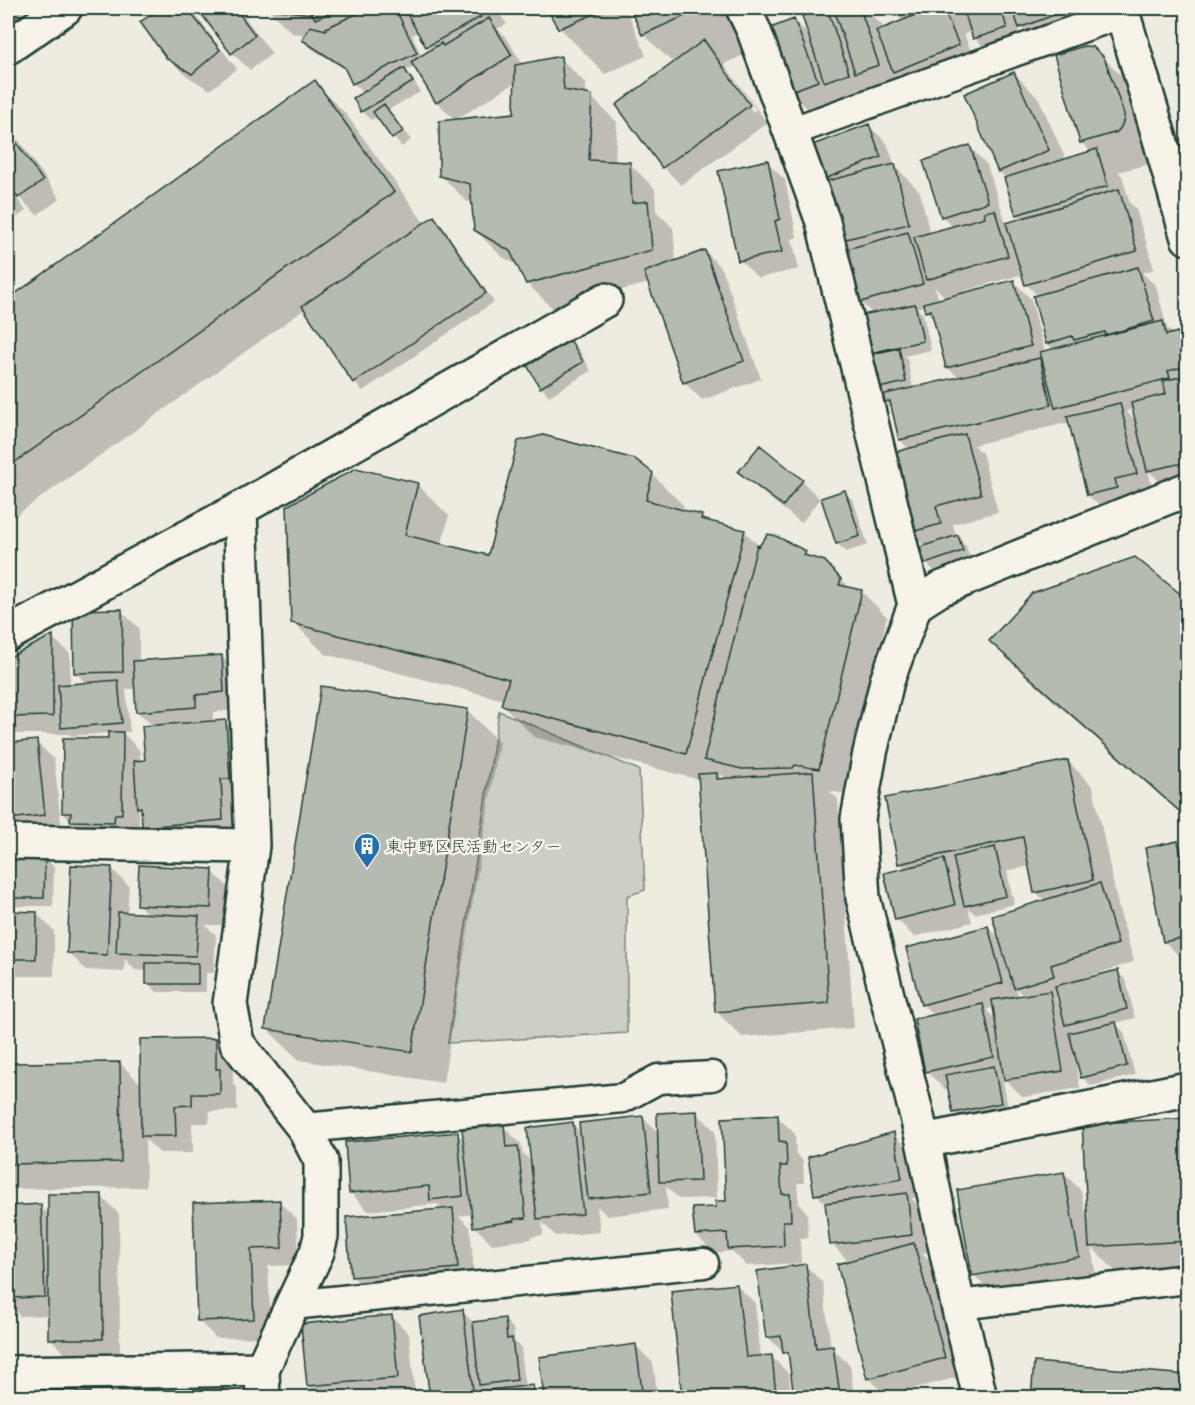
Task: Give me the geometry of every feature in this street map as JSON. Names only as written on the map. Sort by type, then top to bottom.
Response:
[{"type":"street","points":[[8,47],[65,8]]},
{"type":"street","points":[[743,8],[754,31],[823,222],[915,604],[887,681],[870,753],[858,819],[863,898],[923,1141],[957,1305],[978,1389],[978,1398]]},
{"type":"street","points":[[1122,10],[1188,238]]},
{"type":"street","points":[[8,634],[240,509],[605,300]]},
{"type":"street","points":[[915,604],[940,589],[1188,489]]},
{"type":"street","points":[[8,1373],[262,1383],[292,1305],[317,1252],[321,1236],[321,1161],[304,1128],[237,1043],[230,1004],[252,846],[240,509]]},
{"type":"street","points":[[8,842],[252,846]]},
{"type":"street","points":[[923,1141],[1188,1089]]},
{"type":"lane","points":[[790,132],[1122,10]]},
{"type":"lane","points":[[304,1128],[623,1098],[658,1079],[712,1076]]},
{"type":"lane","points":[[292,1305],[704,1263]]},
{"type":"lane","points":[[957,1305],[1188,1279]]},
{"type":"shaded area","points":[[499,711],[639,770],[645,890],[627,896],[627,1033],[448,1043]]},
{"type":"building","points":[[161,8],[187,8],[220,50],[192,74],[167,59],[140,22]]},
{"type":"building","points":[[197,8],[235,8],[255,35],[231,54]]},
{"type":"building","points":[[265,8],[308,8],[311,14]]},
{"type":"building","points":[[310,8],[342,8],[315,19]]},
{"type":"building","points":[[369,8],[395,8],[417,53],[352,84],[344,67],[302,40],[310,26],[326,30]]},
{"type":"building","points":[[400,8],[487,8],[478,12],[481,17],[426,47],[407,14],[404,15]]},
{"type":"building","points":[[547,8],[600,8],[602,11],[558,29]]},
{"type":"building","points":[[630,8],[703,8],[642,35]]},
{"type":"building","points":[[827,8],[849,73],[824,82],[802,16]]},
{"type":"building","points":[[833,8],[860,8],[879,65],[855,73]]},
{"type":"building","points":[[892,8],[919,8],[895,16]]},
{"type":"building","points":[[933,8],[943,8],[959,45],[893,72],[876,31]]},
{"type":"building","points":[[963,8],[1001,8],[1007,28],[973,39]]},
{"type":"building","points":[[1012,8],[1073,8],[1019,28]]},
{"type":"building","points":[[489,18],[512,55],[436,103],[411,62],[441,43],[443,46]]},
{"type":"building","points":[[794,19],[818,81],[789,92],[765,30]]},
{"type":"building","points":[[704,40],[750,105],[662,168],[616,105]]},
{"type":"building","points":[[1084,46],[1093,47],[1104,57],[1124,119],[1117,132],[1080,143],[1054,55]]},
{"type":"building","points":[[561,56],[564,90],[592,95],[589,160],[630,162],[632,203],[648,201],[652,250],[526,284],[510,251],[474,230],[470,184],[439,176],[439,121],[514,113],[515,65]]},
{"type":"building","points":[[404,68],[413,82],[361,112],[353,98]]},
{"type":"building","points":[[1014,72],[1049,150],[998,172],[964,94]]},
{"type":"building","points":[[315,80],[394,192],[8,467],[8,299]]},
{"type":"building","points":[[384,104],[403,131],[392,139],[373,112]]},
{"type":"building","points":[[869,124],[881,157],[819,181],[807,147]]},
{"type":"building","points":[[8,130],[43,181],[18,198],[8,183]]},
{"type":"building","points":[[970,145],[988,202],[941,217],[923,161]]},
{"type":"building","points":[[1097,149],[1108,186],[1016,215],[1004,178]]},
{"type":"building","points":[[768,160],[780,219],[775,221],[782,252],[738,261],[718,171]]},
{"type":"building","points":[[895,164],[909,224],[833,242],[819,183]]},
{"type":"building","points":[[1119,189],[1137,251],[1025,285],[1006,223]]},
{"type":"building","points":[[995,210],[1008,256],[926,280],[914,237],[985,217],[984,212]]},
{"type":"building","points":[[434,216],[486,293],[353,383],[302,306]]},
{"type":"building","points":[[908,232],[923,284],[861,302],[859,296],[853,297],[840,251]]},
{"type":"building","points":[[705,250],[744,361],[683,383],[644,272]]},
{"type":"building","points":[[1138,267],[1154,321],[1106,335],[1105,332],[1074,340],[1072,336],[1046,344],[1033,296]]},
{"type":"building","points":[[1014,280],[1031,346],[946,368],[931,310],[925,312],[923,303]]},
{"type":"building","points":[[915,304],[923,341],[866,354],[857,316]]},
{"type":"building","points":[[1163,321],[1166,335],[1178,332],[1187,366],[1168,371],[1170,378],[1055,408],[1040,352]]},
{"type":"building","points":[[570,339],[583,362],[540,388],[527,365]]},
{"type":"building","points":[[899,348],[906,382],[870,390],[863,356]]},
{"type":"building","points":[[1040,358],[1051,405],[899,440],[890,401],[883,402],[881,395]]},
{"type":"building","points":[[1184,376],[1188,391],[1188,446],[1180,447],[1183,463],[1147,471],[1131,403],[1166,394],[1163,381]]},
{"type":"building","points":[[1120,403],[1137,474],[1115,479],[1117,488],[1087,495],[1067,416]]},
{"type":"building","points":[[965,434],[981,494],[936,506],[941,524],[908,533],[887,454]]},
{"type":"building","points":[[543,435],[635,459],[653,473],[646,500],[702,515],[701,519],[745,530],[686,754],[501,705],[509,679],[291,623],[287,506],[356,468],[418,483],[405,535],[488,555],[518,441]]},
{"type":"building","points":[[760,445],[803,480],[783,506],[738,472]]},
{"type":"building","points":[[845,490],[860,536],[836,544],[821,498]]},
{"type":"building","points":[[768,534],[806,551],[804,555],[825,561],[841,579],[839,585],[862,590],[819,769],[795,765],[793,768],[742,769],[704,760],[757,545],[759,546]]},
{"type":"building","points":[[958,535],[963,551],[925,564],[920,547]]},
{"type":"building","points":[[1135,557],[1188,600],[1188,819],[989,641],[1032,593]]},
{"type":"building","points":[[122,609],[123,672],[74,673],[73,610]]},
{"type":"building","points":[[53,635],[53,716],[8,717],[8,658]]},
{"type":"building","points":[[222,655],[224,692],[196,695],[196,707],[136,712],[133,661]]},
{"type":"building","points":[[118,680],[122,723],[61,728],[58,685]]},
{"type":"building","name":"東中野区民活動センター","points":[[321,686],[468,709],[412,1052],[265,1029]]},
{"type":"building","points":[[226,720],[230,779],[221,779],[223,820],[142,827],[141,807],[137,808],[134,761],[145,760],[142,726]]},
{"type":"building","points":[[108,732],[123,732],[122,814],[115,814],[114,822],[70,821],[71,813],[62,813],[63,738],[108,738]]},
{"type":"building","points":[[37,740],[45,815],[8,819],[8,743]]},
{"type":"building","points":[[1068,760],[1093,880],[1034,893],[1023,837],[898,864],[885,798]]},
{"type":"building","points":[[813,772],[829,1003],[715,1012],[698,774],[717,773],[717,779]]},
{"type":"building","points":[[1178,841],[1188,889],[1188,937],[1163,942],[1145,848]]},
{"type":"building","points":[[995,847],[1006,896],[964,906],[953,857]]},
{"type":"building","points":[[8,856],[45,856],[44,898],[8,898]]},
{"type":"building","points":[[944,859],[955,905],[895,920],[884,873]]},
{"type":"building","points":[[71,865],[112,867],[107,955],[67,953]]},
{"type":"building","points":[[139,865],[213,869],[211,908],[137,905]]},
{"type":"building","points":[[1100,883],[1118,944],[1051,965],[1054,976],[1014,988],[992,916]]},
{"type":"building","points":[[8,911],[37,912],[36,959],[8,959]]},
{"type":"building","points":[[118,912],[199,916],[196,956],[116,953]]},
{"type":"building","points":[[988,926],[1003,983],[921,1005],[906,948]]},
{"type":"building","points":[[146,963],[198,963],[198,984],[146,984]]},
{"type":"building","points":[[1118,970],[1127,1009],[1065,1025],[1055,986]]},
{"type":"building","points":[[1050,991],[1063,1071],[1004,1080],[992,1000]]},
{"type":"building","points":[[983,1004],[994,1057],[925,1072],[914,1019]]},
{"type":"building","points":[[1116,1022],[1127,1066],[1081,1078],[1069,1033]]},
{"type":"building","points":[[216,1038],[216,1069],[220,1069],[220,1094],[192,1094],[192,1105],[175,1106],[176,1136],[141,1136],[140,1039]]},
{"type":"building","points":[[120,1062],[121,1162],[8,1164],[8,1063]]},
{"type":"building","points":[[994,1066],[1001,1103],[953,1113],[945,1075]]},
{"type":"building","points":[[697,1111],[700,1181],[659,1182],[657,1113]]},
{"type":"building","points":[[778,1115],[779,1141],[786,1142],[787,1166],[780,1166],[782,1194],[790,1194],[791,1221],[783,1221],[784,1246],[728,1249],[727,1233],[695,1235],[692,1208],[716,1207],[715,1201],[726,1201],[722,1118]]},
{"type":"building","points":[[643,1116],[651,1192],[588,1199],[579,1123]]},
{"type":"building","points":[[1188,1118],[1188,1241],[1089,1247],[1082,1124]]},
{"type":"building","points":[[573,1122],[583,1214],[537,1219],[527,1128]]},
{"type":"building","points":[[504,1124],[506,1147],[518,1146],[526,1218],[473,1227],[462,1129]]},
{"type":"building","points":[[458,1132],[463,1196],[430,1200],[429,1186],[349,1193],[345,1142]]},
{"type":"building","points":[[894,1132],[902,1179],[814,1195],[808,1157]]},
{"type":"building","points":[[1064,1172],[1079,1257],[972,1276],[957,1190]]},
{"type":"building","points":[[907,1193],[912,1235],[830,1245],[825,1203]]},
{"type":"building","points":[[48,1194],[102,1194],[103,1339],[48,1339]]},
{"type":"building","points":[[280,1200],[282,1248],[251,1249],[254,1319],[197,1321],[193,1203]]},
{"type":"building","points":[[41,1204],[45,1297],[8,1298],[8,1206]]},
{"type":"building","points":[[453,1208],[458,1268],[351,1277],[346,1217]]},
{"type":"building","points":[[914,1243],[945,1358],[867,1379],[837,1264]]},
{"type":"building","points":[[806,1264],[816,1348],[833,1346],[840,1395],[794,1398],[788,1352],[783,1353],[781,1336],[766,1338],[757,1271]]},
{"type":"building","points":[[737,1284],[746,1357],[772,1355],[776,1396],[682,1398],[671,1291]]},
{"type":"building","points":[[463,1309],[474,1398],[430,1398],[419,1316]]},
{"type":"building","points":[[392,1315],[398,1378],[307,1386],[301,1324]]},
{"type":"building","points":[[505,1318],[507,1339],[512,1338],[517,1380],[479,1385],[473,1322]]},
{"type":"building","points":[[636,1344],[642,1391],[614,1395],[615,1398],[544,1398],[539,1357]]},
{"type":"building","points":[[1034,1362],[1188,1375],[1188,1398],[1031,1398]]},
{"type":"building","points":[[223,1377],[223,1398],[156,1398],[156,1379]]},
{"type":"building","points":[[533,1385],[535,1398],[482,1398],[481,1391]]},
{"type":"building","points":[[152,1386],[152,1398],[111,1398],[111,1387]]},
{"type":"building","points":[[91,1392],[91,1398],[59,1398],[59,1393]]},
{"type":"place","name":"東中野区民活動センター","points":[[367,869]]}]
